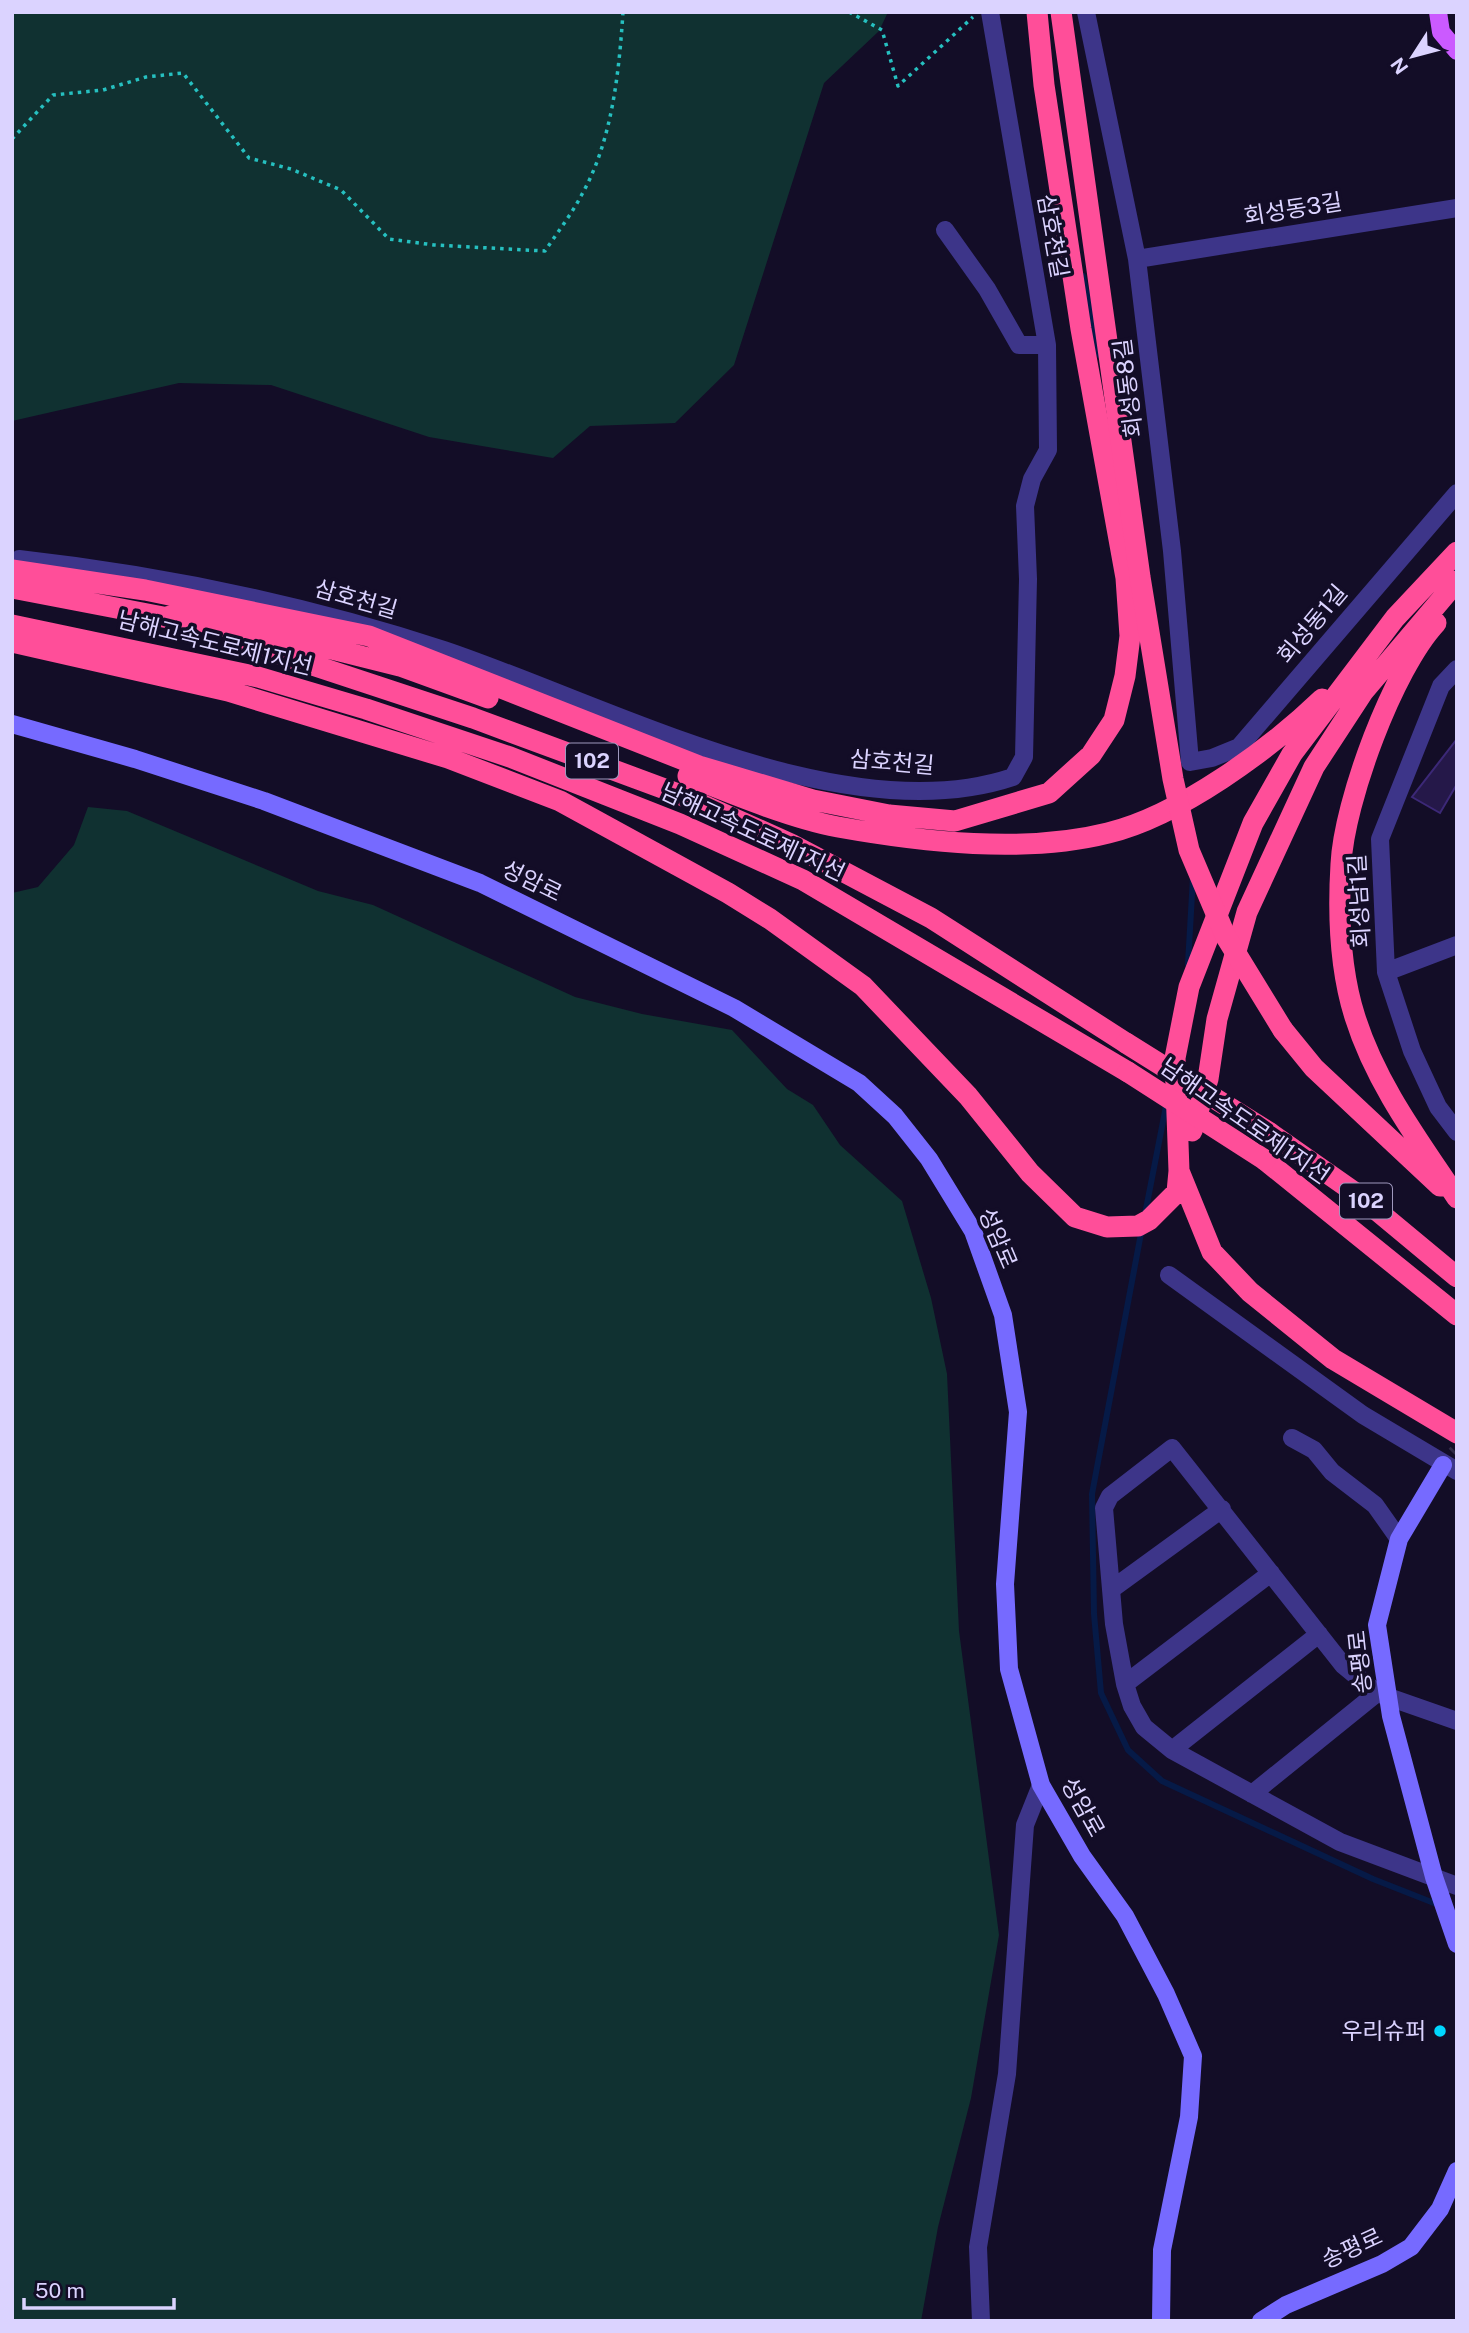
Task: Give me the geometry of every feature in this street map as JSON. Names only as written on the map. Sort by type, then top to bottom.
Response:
[{"type":"highway","points":[[16,565],[369,636],[699,766],[813,800],[889,815],[955,821],[1049,793],[1091,755],[1114,720],[1125,676],[1130,636],[1126,578],[1081,329],[1044,85],[1037,12]]},
{"type":"highway","points":[[1061,12],[1140,577],[1176,791],[1189,850],[1226,937],[1283,1030],[1314,1068],[1457,1200]]},
{"type":"highway","points":[[12,642],[229,691],[447,758],[560,801],[770,919],[863,986],[968,1096],[1030,1173],[1075,1217],[1107,1227],[1138,1226],[1163,1207],[1177,1192],[1179,1171],[1175,1058],[1189,987],[1254,822],[1292,754],[1395,618],[1457,552]]},
{"type":"highway","points":[[1450,1429],[1333,1359],[1251,1293],[1212,1252],[1179,1171],[1208,1079],[1217,1020],[1247,912],[1314,767],[1363,692],[1457,581]]},
{"type":"highway","name":"남해고속도로제1지선","points":[[12,588],[170,616],[315,668],[473,718],[718,811],[791,844],[931,918],[1270,1133],[1357,1194],[1457,1277]]},
{"type":"highway","points":[[1457,601],[1429,630],[1397,681],[1369,749],[1340,862],[1342,951],[1355,1017],[1388,1092],[1457,1200]]},
{"type":"highway","points":[[170,616],[296,640],[400,666],[731,793],[836,827],[980,844],[1058,840],[1108,833],[1160,813],[1226,774],[1308,712],[1364,659]]},
{"type":"highway","name":"남해고속도로제1지선","points":[[12,625],[258,677],[366,709],[510,757],[680,824],[803,880],[1128,1072],[1265,1160],[1457,1315]]},
{"type":"main road","points":[[1438,12],[1441,32],[1457,51]]},
{"type":"main road","name":"성암로","points":[[12,724],[135,759],[264,801],[480,883],[734,1008],[859,1083],[895,1116],[929,1159],[972,1231],[1003,1315],[1018,1412],[1005,1584],[1009,1669],[1041,1785],[1082,1856],[1125,1916],[1166,1994],[1193,2056],[1189,2117],[1162,2250],[1161,2321]]},
{"type":"main road","name":"송평로","points":[[1452,1464],[1399,1539],[1377,1625],[1382,1694],[1434,1877],[1457,1944]]},
{"type":"main road","name":"송평로","points":[[1266,2317],[1382,2264],[1411,2247],[1440,2209],[1457,2171]]},
{"type":"street","name":"삼호천길","points":[[16,565],[114,570],[342,619],[445,651],[664,735],[793,774],[919,793],[981,788],[1013,777],[1024,757],[1028,579],[1025,506],[1032,479],[1048,450],[1047,345],[990,12]]},
{"type":"street","name":"회성동8길","points":[[1086,12],[1137,259],[1172,551],[1189,762]]},
{"type":"street","name":"회성동3길","points":[[1137,259],[1457,208]]},
{"type":"street","points":[[944,230],[987,289],[1019,345],[1047,345]]},
{"type":"street","name":"회성동1길","points":[[1189,762],[1212,758],[1239,747],[1457,493]]},
{"type":"street","name":"회성남1길","points":[[1457,669],[1441,686],[1380,839],[1386,972],[1412,1051],[1438,1107],[1457,1132]]},
{"type":"street","points":[[1386,972],[1457,945]]},
{"type":"street","points":[[1169,1275],[1363,1415],[1452,1464]]},
{"type":"street","points":[[1292,1438],[1314,1450],[1332,1472],[1376,1505],[1399,1539]]},
{"type":"street","points":[[1457,1721],[1382,1694],[1343,1665],[1172,1448],[1110,1496],[1104,1508],[1114,1624],[1125,1684],[1132,1706],[1144,1727],[1172,1750],[1340,1842],[1457,1886]]},
{"type":"street","points":[[1112,1589],[1222,1509]]},
{"type":"street","points":[[1125,1684],[1271,1573]]},
{"type":"street","points":[[1172,1750],[1319,1634]]},
{"type":"street","points":[[1252,1794],[1382,1694]]},
{"type":"street","points":[[981,2321],[978,2248],[1007,2074],[1025,1825],[1041,1785]]},
{"type":"path","points":[[12,139],[53,95],[103,90],[146,77],[183,73],[249,158],[291,169],[341,190],[389,239],[545,251],[583,194],[604,138],[619,68],[623,12]]},
{"type":"path","points":[[849,12],[883,30],[898,86],[980,12]]},
{"type":"green space","points":[[12,12],[888,12],[879,31],[824,83],[734,365],[675,423],[590,426],[553,458],[429,437],[271,385],[179,383],[12,421]]},
{"type":"green space","points":[[88,807],[127,811],[318,891],[373,905],[575,997],[642,1014],[732,1030],[787,1089],[813,1105],[840,1145],[902,1201],[931,1298],[947,1374],[959,1631],[999,1935],[971,2098],[938,2227],[921,2321],[12,2321],[12,893],[38,887],[74,845]]},
{"type":"building","points":[[1457,739],[1457,784],[1440,813],[1412,797]]},
{"type":"waterway","points":[[1083,276],[1099,355]]},
{"type":"waterway","points":[[1188,964],[1193,877]]},
{"type":"waterway","points":[[1145,1214],[1167,1101]]},
{"type":"waterway","points":[[1142,1228],[1092,1494],[1094,1614],[1101,1693],[1128,1750],[1162,1781],[1373,1879],[1439,1905]]},
{"type":"place","name":"우리슈퍼","points":[[1440,2031]]}]
